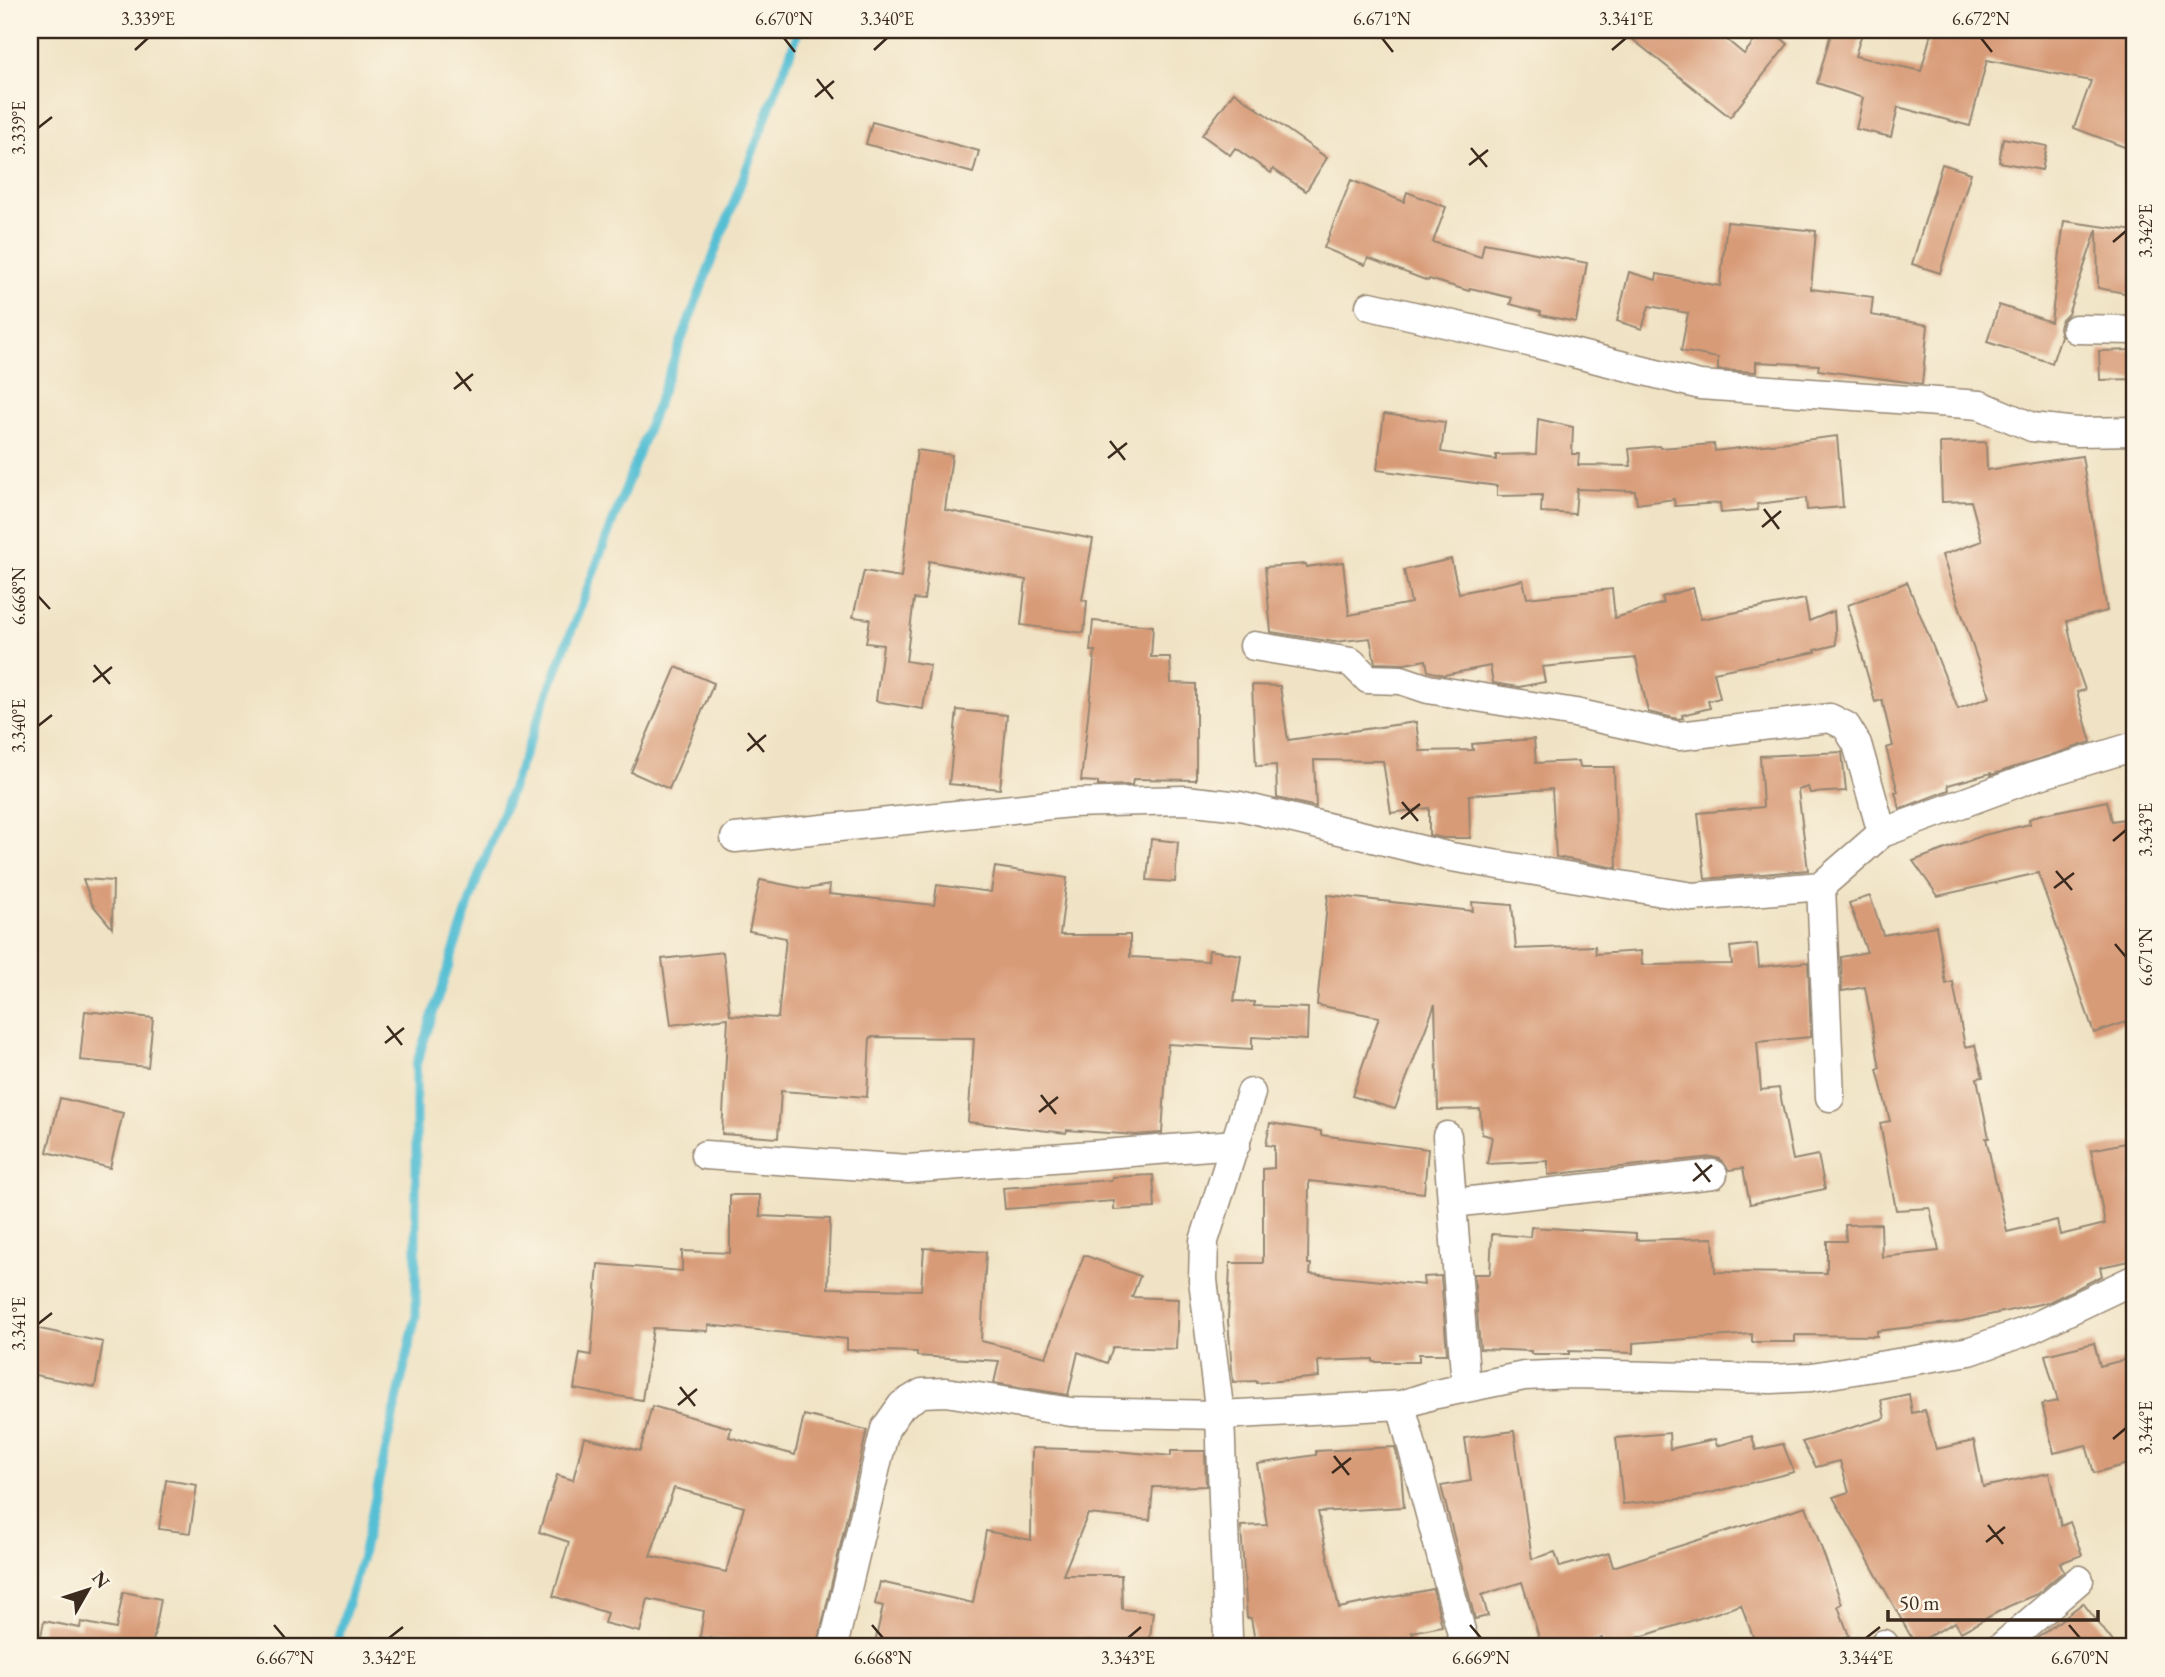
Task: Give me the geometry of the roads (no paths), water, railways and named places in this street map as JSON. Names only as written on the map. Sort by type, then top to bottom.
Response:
[{"type":"street","points":[[1370,306],[1700,385],[1980,405],[2032,427],[2077,432],[2135,431]]},
{"type":"street","points":[[2076,329],[2135,330]]},
{"type":"street","points":[[1254,646],[1351,662],[1368,679],[1401,680],[1428,689],[1575,713],[1679,736],[1829,718],[1846,726],[1857,744],[1882,833]]},
{"type":"street","points":[[735,838],[1070,803],[1185,800],[1240,806],[1451,857],[1693,897],[1821,886],[1882,833],[2033,777],[2135,746]]},
{"type":"street","points":[[1821,886],[1830,1097]]},
{"type":"street","points":[[1225,1647],[1228,1637],[1220,1415],[1203,1280],[1203,1241],[1251,1093]]},
{"type":"street","points":[[1447,1136],[1466,1387]]},
{"type":"street","points":[[705,1155],[908,1170],[1236,1144]]},
{"type":"street","points":[[1453,1203],[1713,1174]]},
{"type":"street","points":[[833,1647],[885,1429],[902,1405],[922,1393],[946,1392],[1070,1412],[1220,1415],[1401,1405],[1466,1387],[1524,1376],[1574,1374],[1771,1379],[1812,1377],[1970,1351],[2024,1332],[2135,1279]]},
{"type":"street","points":[[1401,1405],[1464,1642]]},
{"type":"street","points":[[2001,1647],[2079,1580]]},
{"type":"waterway","points":[[335,1647],[361,1560],[416,1316],[416,1065],[477,880],[799,30]]}]
